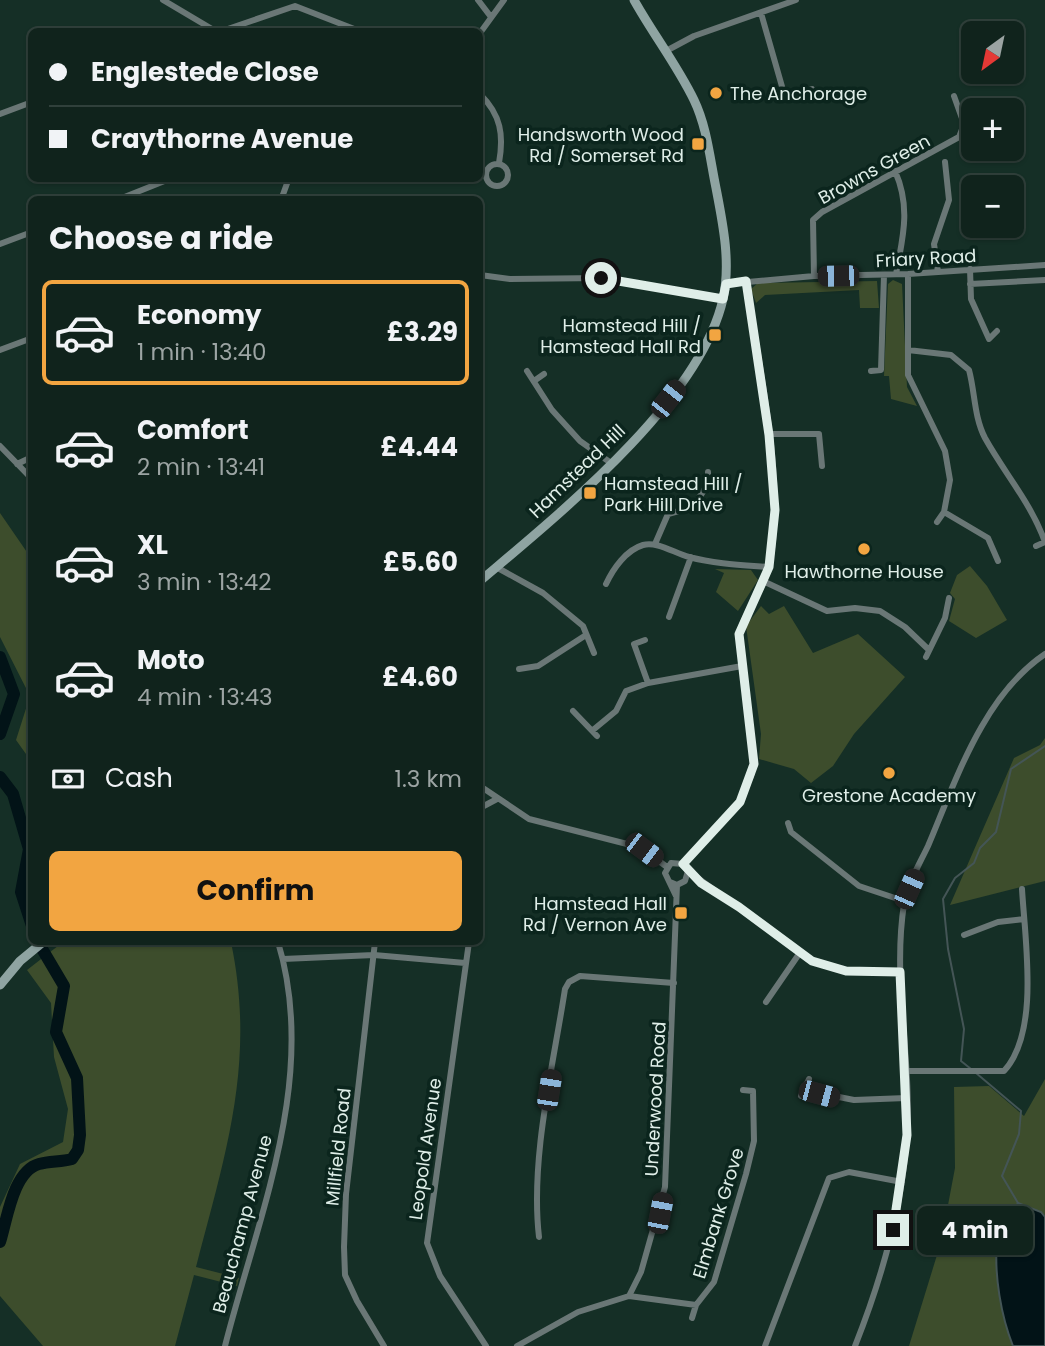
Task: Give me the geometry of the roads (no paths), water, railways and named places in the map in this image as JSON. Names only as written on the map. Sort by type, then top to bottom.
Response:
[{"type":"main road","name":"Hamstead Hill","points":[[483,578],[611,463],[653,418],[683,380],[705,345],[723,299],[727,266],[709,150],[696,103],[634,0]]},
{"type":"main road","points":[[0,985],[39,945]]},
{"type":"street","points":[[163,0],[211,28]]},
{"type":"street","points":[[281,0],[284,8]]},
{"type":"street","points":[[478,0],[491,17]]},
{"type":"street","points":[[483,29],[504,0]]},
{"type":"street","points":[[667,51],[694,36],[796,0]]},
{"type":"street","points":[[229,28],[284,8],[304,9],[352,28]]},
{"type":"street","points":[[761,13],[783,90],[793,95],[811,89]]},
{"type":"street","name":"Browns Green","points":[[814,276],[813,220],[959,137],[964,124],[954,96]]},
{"type":"street","points":[[483,98],[492,108],[502,130],[499,163]]},
{"type":"street","points":[[0,114],[28,104]]},
{"type":"street","points":[[938,272],[934,244],[949,200],[945,162]]},
{"type":"street","points":[[895,171],[904,190],[906,211],[904,238],[896,274]]},
{"type":"street","points":[[127,196],[162,182]]},
{"type":"street","points":[[0,244],[28,234]]},
{"type":"street","name":"Friary Road","points":[[726,284],[814,276],[908,274],[1045,265]]},
{"type":"street","points":[[970,269],[971,299],[989,339],[997,331]]},
{"type":"street","points":[[908,274],[910,383],[945,451],[950,480],[944,512],[937,522]]},
{"type":"street","points":[[483,275],[510,279],[601,278],[723,299]]},
{"type":"street","points":[[872,371],[881,370],[884,275]]},
{"type":"street","name":"Friary Road","points":[[970,284],[1045,280]]},
{"type":"street","points":[[683,864],[740,802],[754,764],[739,634],[741,624],[765,582],[775,510],[769,435],[746,281]]},
{"type":"street","points":[[0,350],[28,340]]},
{"type":"street","points":[[908,350],[951,355],[969,370],[977,416],[984,436],[1036,517],[1045,542],[1036,546]]},
{"type":"street","points":[[527,371],[552,410],[580,441],[611,463]]},
{"type":"street","points":[[534,381],[544,374]]},
{"type":"street","points":[[769,435],[819,434],[822,466]]},
{"type":"street","points":[[0,446],[28,475]]},
{"type":"street","points":[[17,464],[28,459]]},
{"type":"street","points":[[655,544],[667,514],[693,508],[708,484],[708,472]]},
{"type":"street","points":[[944,512],[988,538],[998,561]]},
{"type":"street","points":[[606,584],[611,573],[633,550],[655,544],[691,557],[769,567]]},
{"type":"street","points":[[672,613],[691,557]]},
{"type":"street","points":[[496,567],[543,593],[583,626],[594,653]]},
{"type":"street","points":[[602,569],[611,573]]},
{"type":"street","points":[[765,582],[827,611],[855,608],[880,611],[905,627],[929,650]]},
{"type":"street","points":[[926,657],[945,618],[949,598]]},
{"type":"street","points":[[519,669],[538,666],[586,635]]},
{"type":"street","points":[[645,640],[634,644],[648,683]]},
{"type":"street","points":[[855,1346],[880,1281],[902,1182],[907,1135],[900,972],[904,901],[979,734],[1012,683],[1045,654]]},
{"type":"street","points":[[573,711],[595,733],[616,711],[625,691],[648,683],[742,666]]},
{"type":"street","points":[[483,788],[529,819],[644,850],[667,867]]},
{"type":"street","points":[[483,806],[497,799]]},
{"type":"street","points":[[788,823],[791,832],[859,886],[904,901]]},
{"type":"street","points":[[667,867],[675,862],[683,864],[701,883],[739,907],[799,954],[846,971],[900,972]]},
{"type":"street","points":[[667,867],[666,877],[677,883],[701,883]]},
{"type":"street","points":[[677,883],[688,871]]},
{"type":"street","name":"Underwood Road","points":[[629,1296],[640,1272],[665,1187],[677,883]]},
{"type":"street","points":[[905,1071],[1004,1071],[1014,1061],[1027,1023],[1022,889]]},
{"type":"street","points":[[964,935],[998,922],[1024,919]]},
{"type":"street","name":"Beauchamp Avenue","points":[[225,1346],[274,1176],[289,1093],[289,1007],[279,945]]},
{"type":"street","name":"Millfield Road","points":[[376,945],[346,1194],[344,1247],[345,1275],[384,1346]]},
{"type":"street","name":"Leopold Avenue","points":[[468,945],[427,1243],[440,1276],[486,1346]]},
{"type":"street","points":[[766,1002],[799,954]]},
{"type":"street","points":[[283,959],[374,955],[465,963]]},
{"type":"street","points":[[539,1237],[536,1208],[545,1114],[565,989],[569,982],[580,976],[674,983]]},
{"type":"street","points":[[809,1079],[802,1093],[854,1100],[906,1098]]},
{"type":"street","name":"Elmbank Grove","points":[[692,1318],[696,1305],[714,1282],[751,1152],[754,1091],[743,1090]]},
{"type":"street","points":[[765,1346],[829,1178],[849,1172],[902,1182]]},
{"type":"street","points":[[517,1346],[578,1312],[629,1296],[696,1305]]},
{"type":"waterway","points":[[0,657],[14,694],[0,734]]},
{"type":"waterway","points":[[971,1069],[961,1061],[964,1029],[948,949],[943,899],[955,878],[974,863],[980,848],[996,832],[1011,769],[1045,746]]},
{"type":"waterway","points":[[0,777],[13,794],[28,846]]},
{"type":"waterway","points":[[28,854],[21,892],[28,914]]},
{"type":"waterway","points":[[0,1242],[12,1197],[23,1176],[30,1168],[39,1164],[72,1159],[78,1150],[80,1135],[77,1078],[56,1032],[64,986],[40,945]]},
{"type":"waterway","points":[[976,1073],[1021,1111],[1019,1134],[1002,1176],[1018,1203]]},
{"type":"place","name":"The Anchorage","points":[[716,93]]},
{"type":"place","name":"Handsworth Wood Rd / Somerset Rd","points":[[698,144]]},
{"type":"place","name":"Hamstead Hill / Hamstead Hall Rd","points":[[715,335]]},
{"type":"place","name":"Hamstead Hill / Park Hill Drive","points":[[590,493]]},
{"type":"place","name":"Hawthorne House","points":[[864,549]]},
{"type":"place","name":"Grestone Academy","points":[[889,773]]},
{"type":"place","name":"Hamstead Hall Rd / Vernon Ave","points":[[681,913]]}]
